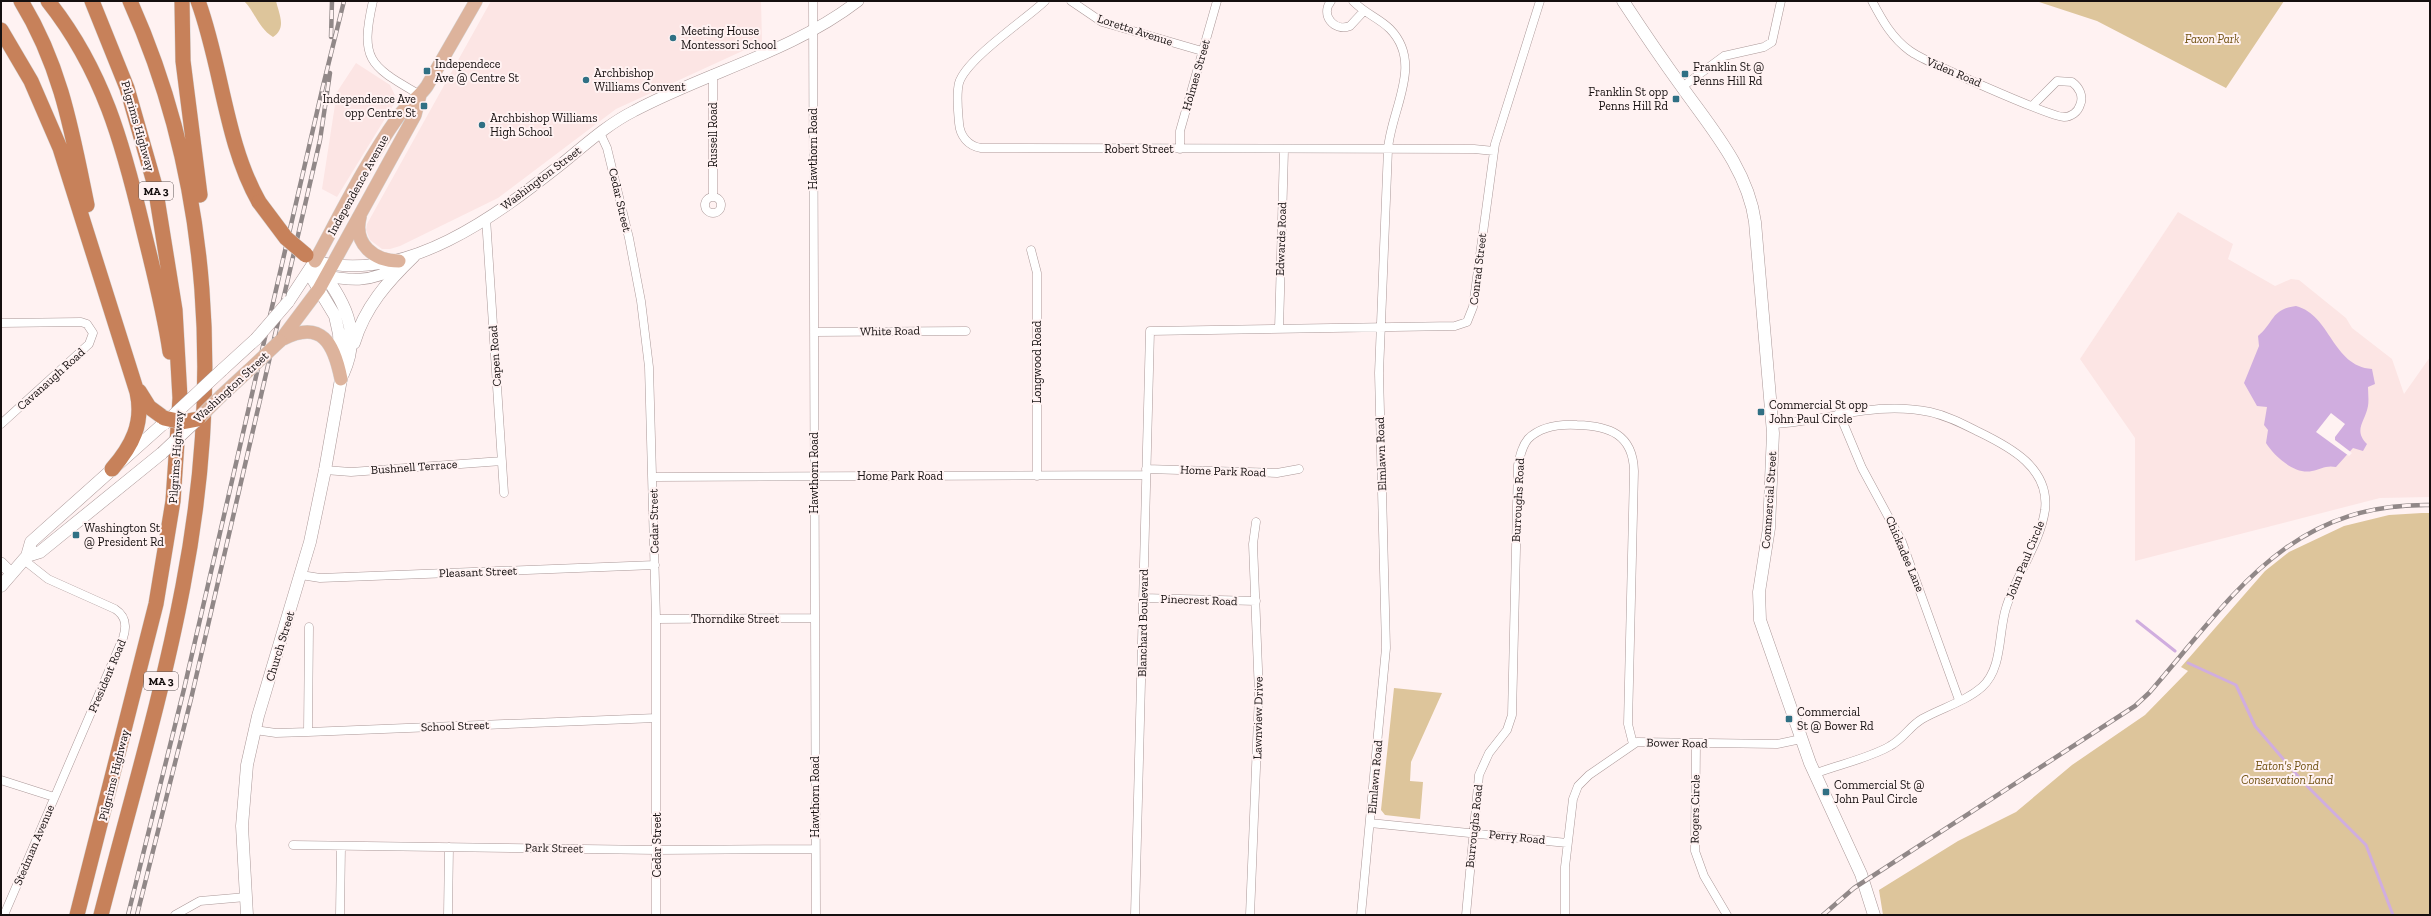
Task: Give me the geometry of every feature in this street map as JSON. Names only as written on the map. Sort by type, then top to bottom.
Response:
[{"type":"highway","points":[[21,1],[43,39],[62,91],[104,288]]},
{"type":"highway","points":[[48,1],[68,28],[90,65],[108,102],[121,140],[165,321],[179,433]]},
{"type":"highway","name":"Pilgrims Highway","points":[[77,915],[156,604],[173,501],[179,433],[179,369],[175,310],[158,203],[127,88],[92,1]]},
{"type":"highway","name":"Pilgrims Highway","points":[[101,915],[168,655],[188,560],[203,428],[206,377],[205,314],[199,246],[182,151],[163,84],[130,1]]},
{"type":"highway","points":[[182,1],[183,61],[204,231],[205,314]]},
{"type":"highway","points":[[199,5],[241,162],[258,202],[286,238],[310,263]]},
{"type":"highway","points":[[1,30],[25,69],[51,126],[134,381],[140,405],[137,428],[128,448],[112,469]]},
{"type":"highway","points":[[134,381],[149,406],[165,421],[182,422],[198,419]]},
{"type":"main road","name":"Independence Avenue","points":[[329,271],[415,115],[420,96],[476,1]]},
{"type":"main road","name":"Commercial Street","points":[[1623,1],[1708,123],[1738,171],[1753,209],[1773,424],[1769,524],[1760,584],[1759,612],[1764,635],[1814,774],[1861,874],[1874,915]]},
{"type":"main road","name":"Independence Avenue","points":[[310,263],[386,135],[403,110],[420,96]]},
{"type":"main road","points":[[361,211],[359,231],[364,246],[376,256],[399,261]]},
{"type":"main road","points":[[350,356],[360,325],[372,303],[387,283],[414,256]]},
{"type":"main road","name":"Church Street","points":[[247,915],[242,849],[243,802],[255,730],[301,575],[325,470],[341,379],[350,356],[351,334],[347,314],[340,295],[329,271],[310,263]]},
{"type":"main road","name":"Church Street","points":[[310,263],[319,289],[333,310],[337,322],[341,379]]},
{"type":"main road","name":"Washington Street","points":[[1,586],[25,558],[31,542],[245,349],[288,302],[310,263]]},
{"type":"main road","name":"Washington Street","points":[[25,558],[40,552],[162,453],[280,341],[319,289],[329,271]]},
{"type":"main road","points":[[280,341],[300,332],[310,332],[322,335],[332,347],[341,379]]},
{"type":"street","points":[[373,1],[366,35],[371,58],[383,73],[420,96]]},
{"type":"street","name":"Hawthorn Road","points":[[813,1],[816,915]]},
{"type":"street","name":"Washington Street","points":[[329,271],[351,281],[372,278],[390,272],[414,256],[486,218],[521,196],[600,133],[635,110],[713,74],[813,31],[835,19],[858,1]]},
{"type":"street","name":"Robert Street","points":[[1045,1],[972,64],[963,76],[958,89],[959,125],[967,142],[981,148],[1284,150],[1474,148],[1494,151]]},
{"type":"street","name":"Loretta Avenue","points":[[1071,1],[1102,22],[1202,51]]},
{"type":"street","name":"Holmes Street","points":[[1180,149],[1180,130],[1217,1]]},
{"type":"street","points":[[1331,1],[1327,8],[1327,16],[1331,23],[1338,27],[1350,26],[1363,12]]},
{"type":"street","name":"Elmlawn Road","points":[[1353,1],[1363,12],[1390,29],[1399,43],[1404,59],[1405,83],[1391,130],[1388,149],[1379,373],[1386,640],[1361,915]]},
{"type":"street","name":"Conrad Street","points":[[1150,331],[1380,326],[1459,326],[1470,319],[1473,307],[1494,151],[1540,1]]},
{"type":"street","points":[[1682,87],[1724,56],[1769,44],[1774,37],[1781,1]]},
{"type":"street","name":"Viden Road","points":[[1872,1],[1887,28],[1910,51],[1928,61],[2032,106],[2058,116],[2071,115],[2080,107],[2081,94],[2072,82],[2061,80],[2054,83],[2032,106]]},
{"type":"street","name":"Russell Road","points":[[713,74],[713,196]]},
{"type":"street","name":"Cedar Street","points":[[600,133],[608,148],[629,238],[643,316],[649,367],[654,477],[656,619],[656,915]]},
{"type":"street","name":"Edwards Road","points":[[1279,328],[1284,150]]},
{"type":"street","name":"Capen Road","points":[[486,218],[504,493]]},
{"type":"street","name":"Longwood Road","points":[[1031,250],[1037,273],[1037,476]]},
{"type":"street","name":"Washington Street","points":[[329,271],[399,261],[414,256]]},
{"type":"street","name":"Cavanaugh Road","points":[[1,323],[80,322],[87,324],[92,329],[92,337],[89,344],[1,424]]},
{"type":"street","name":"White Road","points":[[814,332],[966,331]]},
{"type":"street","name":"Blanchard Boulevard","points":[[1135,915],[1150,331]]},
{"type":"street","name":"John Paul Circle","points":[[1773,424],[1839,413],[1889,408],[1942,415],[2010,448],[2027,462],[2041,483],[2045,499],[2044,516],[2005,612],[1994,668],[1982,687],[1918,721],[1891,746],[1814,774]]},
{"type":"street","name":"Chickadee Lane","points":[[1839,413],[1862,468],[1902,542],[1959,700]]},
{"type":"street","name":"Burroughs Road","points":[[1466,915],[1479,775],[1489,753],[1507,730],[1512,715],[1519,460],[1527,440],[1548,427],[1569,424],[1607,428],[1623,440],[1633,460],[1628,724],[1633,744]]},
{"type":"street","name":"Bushnell Terrace","points":[[325,470],[351,472],[502,461]]},
{"type":"street","name":"Home Park Road","points":[[654,477],[1037,476],[1146,472],[1277,473],[1299,469]]},
{"type":"street","name":"Lawnview Drive","points":[[1250,915],[1260,694],[1253,544],[1256,522]]},
{"type":"street","name":"President Road","points":[[25,558],[48,579],[115,609],[124,618],[126,625],[123,638],[54,797]]},
{"type":"street","points":[[1,563],[11,573]]},
{"type":"street","name":"Pleasant Street","points":[[301,575],[320,578],[655,565]]},
{"type":"street","name":"Pinecrest Road","points":[[1143,598],[1256,601]]},
{"type":"street","name":"Thorndike Street","points":[[656,619],[814,618]]},
{"type":"street","points":[[308,732],[309,627]]},
{"type":"street","name":"School Street","points":[[255,730],[276,733],[656,718]]},
{"type":"street","name":"Bower Road","points":[[1565,915],[1565,867],[1573,798],[1578,786],[1589,775],[1633,744],[1642,742],[1782,744],[1801,739]]},
{"type":"street","name":"Rogers Circle","points":[[1696,743],[1695,851],[1704,876],[1727,915]]},
{"type":"street","points":[[1,780],[54,797]]},
{"type":"street","name":"Stedman Avenue","points":[[4,915],[54,797]]},
{"type":"street","name":"Perry Road","points":[[1370,824],[1567,843]]},
{"type":"street","name":"Park Street","points":[[293,845],[657,850],[815,849]]},
{"type":"street","points":[[340,915],[341,846]]},
{"type":"street","points":[[448,915],[449,847]]},
{"type":"street","points":[[175,915],[189,905],[200,901],[246,897]]},
{"type":"shaded area","points":[[491,1],[761,1],[762,42],[616,109],[498,198],[400,246],[390,249],[382,249],[370,240],[366,230],[367,224]]},
{"type":"shaded area","points":[[356,63],[390,85],[397,99],[337,197],[322,189],[337,92]]},
{"type":"shaded area","points":[[2178,212],[2233,244],[2228,259],[2275,286],[2291,279],[2299,280],[2346,318],[2352,328],[2392,359],[2404,394],[2430,357],[2430,497],[2380,498],[2135,561],[2135,438],[2080,359]]},
{"type":"shaded area","points":[[2296,306],[2308,311],[2317,319],[2348,359],[2359,366],[2372,369],[2375,384],[2368,387],[2367,412],[2360,430],[2363,439],[2367,444],[2363,451],[2353,448],[2336,467],[2326,467],[2312,471],[2305,471],[2292,467],[2280,459],[2266,443],[2268,430],[2264,425],[2267,407],[2257,406],[2244,383],[2259,346],[2258,336],[2277,313]]},
{"type":"green space","points":[[244,1],[276,1],[281,25],[280,29],[273,37],[264,30]]},
{"type":"green space","name":"Faxon Park","points":[[2036,1],[2284,1],[2226,88],[2097,21]]},
{"type":"green space","name":"Eaton's Pond Conservation Land","points":[[2430,513],[2430,915],[1883,915],[1879,890],[1958,841],[2016,812],[2072,765],[2145,715],[2188,671],[2181,667],[2265,571],[2289,552],[2344,526],[2389,515]]},
{"type":"green space","points":[[1394,688],[1442,693],[1411,762],[1410,781],[1423,782],[1420,819],[1385,815],[1381,810]]},
{"type":"pier","points":[[2331,413],[2345,424],[2335,437],[2335,440],[2352,453],[2349,456],[2316,432]]},
{"type":"waterway","points":[[2137,621],[2175,651]]},
{"type":"waterway","points":[[2188,663],[2236,685],[2255,726],[2303,782],[2366,845],[2393,915]]},
{"type":"railway","points":[[331,37],[332,1]]},
{"type":"railway","points":[[128,915],[184,689],[323,86],[344,1]]},
{"type":"railway","points":[[137,915],[191,699],[320,140],[330,73]]},
{"type":"railway","points":[[1823,915],[1854,888],[2135,706],[2149,693],[2237,591],[2267,563],[2300,539],[2337,520],[2380,509],[2430,505]]},
{"type":"place","name":"Meeting House Montessori School","points":[[673,38]]},
{"type":"place","name":"Independece Ave @ Centre St","points":[[427,71]]},
{"type":"place","name":"Franklin St @ Penns Hill Rd","points":[[1685,74]]},
{"type":"place","name":"Archbishop Williams Convent","points":[[586,80]]},
{"type":"place","name":"Franklin St opp Penns Hill Rd","points":[[1676,99]]},
{"type":"place","name":"Independence Ave opp Centre St","points":[[424,106]]},
{"type":"place","name":"Archbishop Williams High School","points":[[482,125]]},
{"type":"place","name":"Commercial St opp John Paul Circle","points":[[1761,412]]},
{"type":"place","name":"Washington St @ President Rd","points":[[76,535]]},
{"type":"place","name":"Commercial St @ Bower Rd","points":[[1789,719]]},
{"type":"place","name":"Commercial St @ John Paul Circle","points":[[1826,792]]}]
